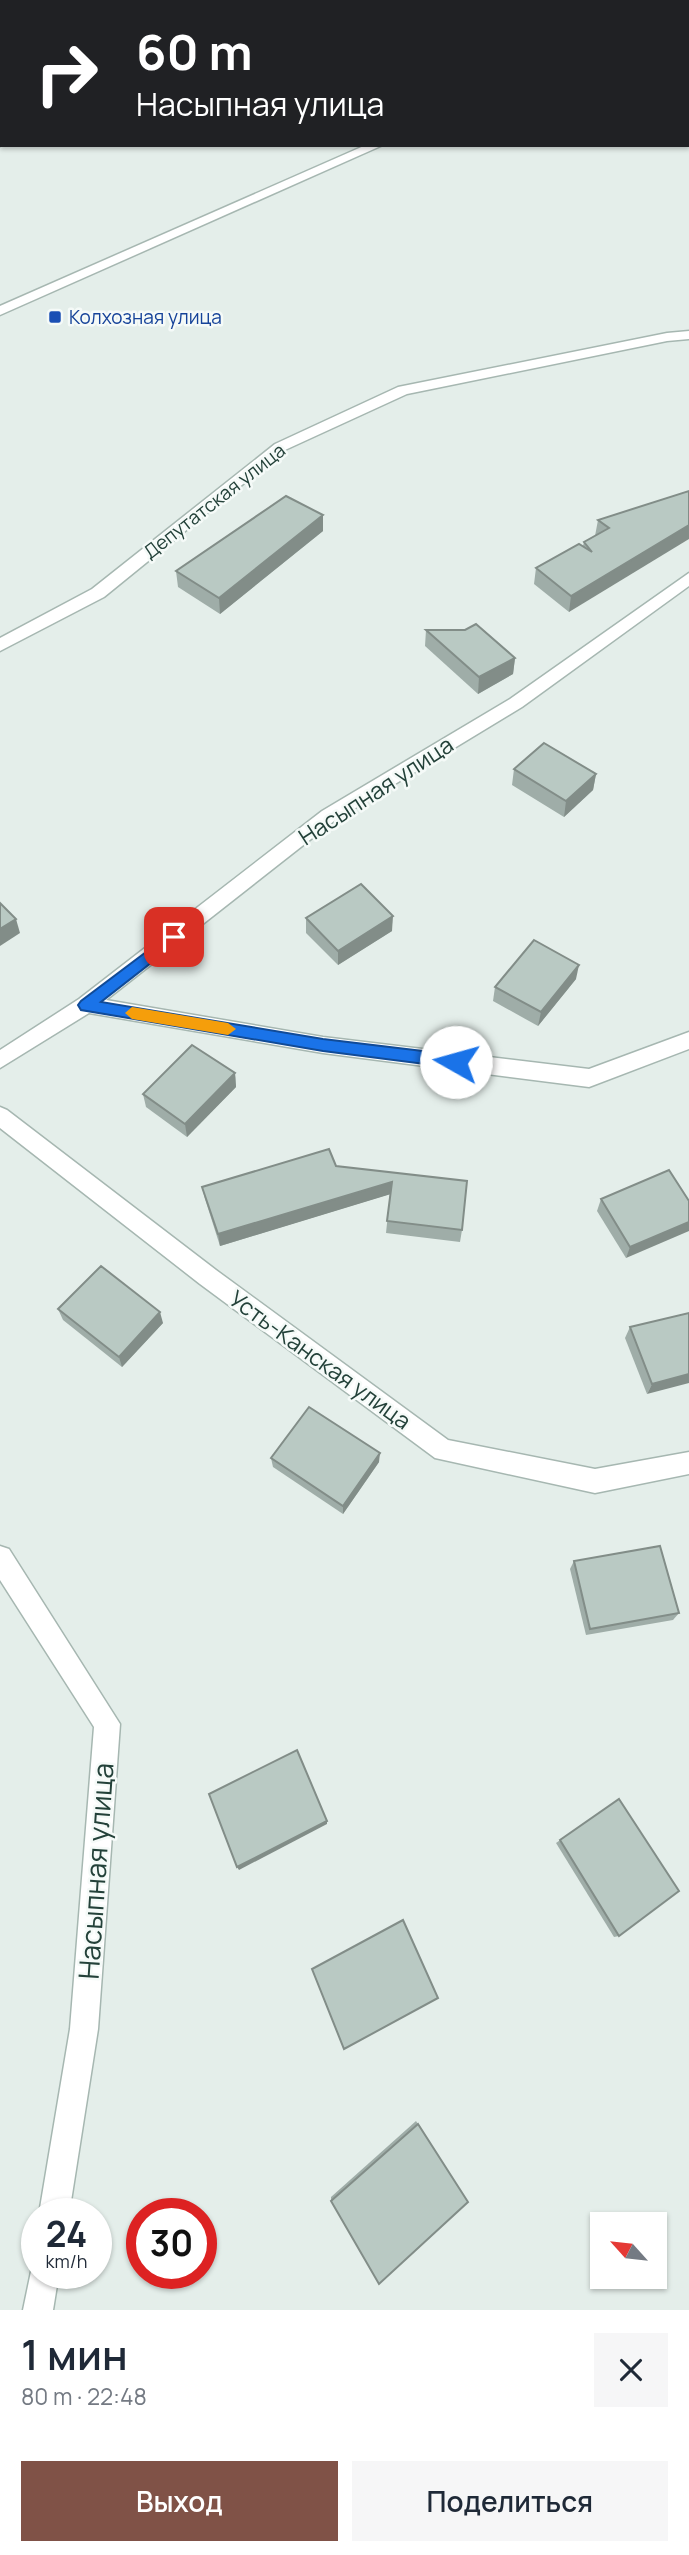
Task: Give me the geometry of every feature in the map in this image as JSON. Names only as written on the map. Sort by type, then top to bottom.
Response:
[{"type":"street","points":[[0,312],[372,147]]},
{"type":"street","name":"Депутатская улица","points":[[0,645],[98,593],[280,447],[403,390],[667,337],[689,335]]},
{"type":"street","name":"Насыпная улица","points":[[0,1060],[86,1005],[328,816],[516,703],[689,578]]},
{"type":"street","points":[[86,1005],[323,1045],[589,1078],[689,1040]]},
{"type":"street","name":"Усть-Канская улица","points":[[0,1116],[208,1277],[443,1450],[595,1481],[689,1463]]},
{"type":"street","name":"Насыпная улица","points":[[0,1558],[107,1724],[84,2029],[57,2198]]},
{"type":"street","points":[[38,2310],[41,2289]]},
{"type":"building","points":[[689,491],[689,525],[571,596],[536,568],[579,544],[592,552],[584,542],[609,528],[598,520]]},
{"type":"building","points":[[286,496],[323,515],[219,598],[176,571]]},
{"type":"building","points":[[476,624],[515,658],[479,677],[426,630],[465,630]]},
{"type":"building","points":[[544,743],[596,774],[566,801],[514,769]]},
{"type":"building","points":[[361,884],[393,916],[338,951],[306,918]]},
{"type":"building","points":[[0,903],[16,919],[0,929]]},
{"type":"building","points":[[534,940],[579,965],[541,1012],[495,987]]},
{"type":"building","points":[[192,1045],[235,1073],[185,1124],[143,1094]]},
{"type":"building","points":[[329,1149],[336,1166],[467,1181],[462,1230],[387,1221],[392,1182],[218,1234],[202,1187]]},
{"type":"building","points":[[669,1170],[689,1201],[689,1222],[630,1247],[601,1199]]},
{"type":"building","points":[[101,1266],[160,1312],[119,1357],[58,1309]]},
{"type":"building","points":[[689,1313],[689,1374],[652,1384],[630,1327]]},
{"type":"building","points":[[309,1407],[380,1453],[343,1506],[271,1458]]},
{"type":"building","points":[[660,1546],[679,1613],[590,1629],[574,1561]]},
{"type":"building","points":[[297,1750],[327,1821],[237,1867],[209,1794]]},
{"type":"building","points":[[619,1799],[679,1891],[619,1936],[560,1840]]},
{"type":"building","points":[[403,1920],[438,1998],[344,2049],[312,1969]]},
{"type":"building","points":[[418,2124],[468,2202],[379,2284],[331,2201]]},
{"type":"slow traffic","points":[[132,1013],[228,1029]]},
{"type":"place","name":"Колхозная улица","points":[[55,317]]},
{"type":"route","points":[[174,937],[86,1005],[323,1045],[456,1062]]}]
